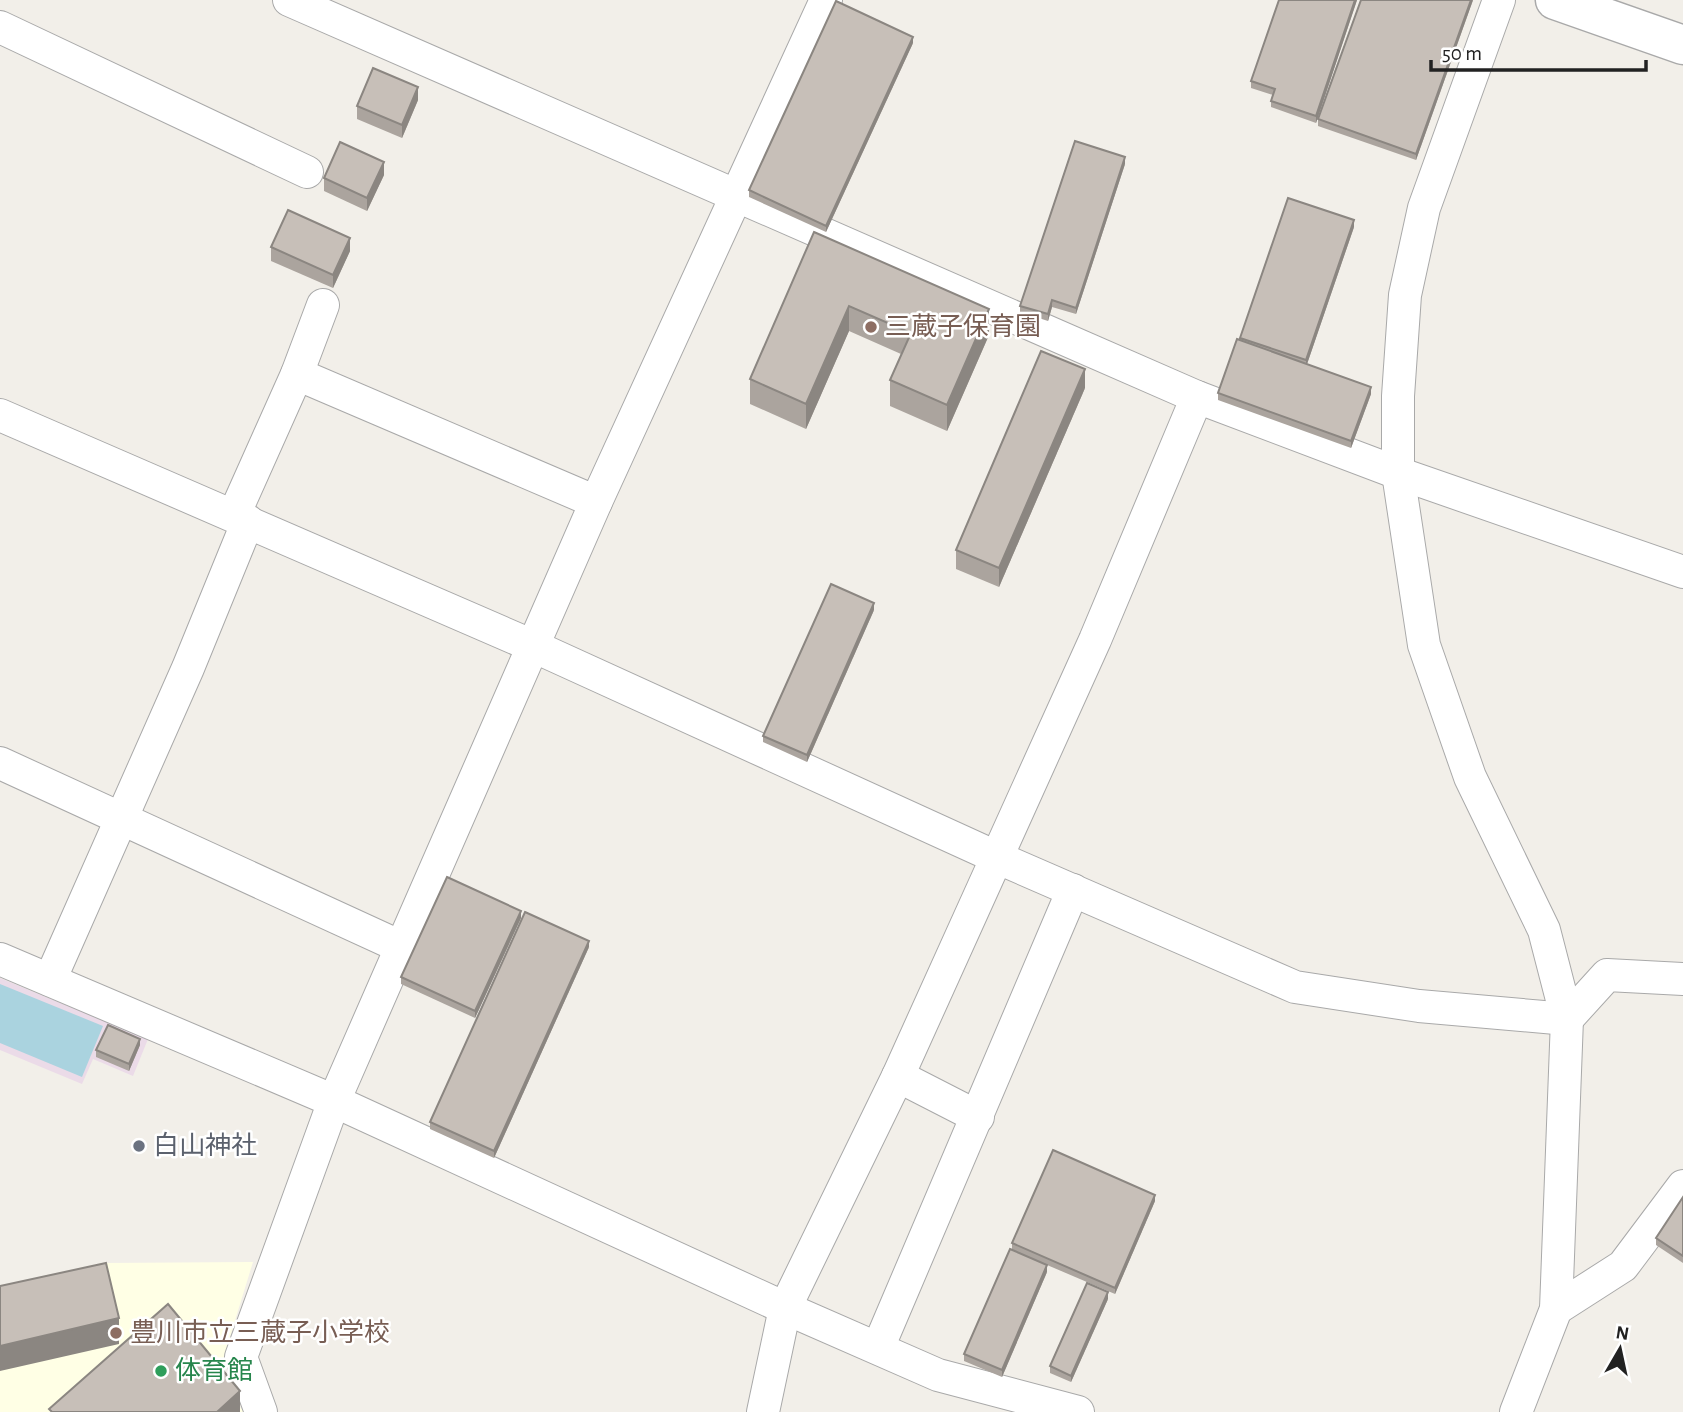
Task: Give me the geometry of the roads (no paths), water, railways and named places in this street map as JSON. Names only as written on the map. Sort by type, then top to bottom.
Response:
[{"type":"street","points":[[0,21],[7,0]]},
{"type":"street","points":[[289,0],[1197,397],[1398,473],[1683,572]]},
{"type":"street","points":[[261,1412],[240,1357],[334,1101],[596,502],[826,0]]},
{"type":"street","points":[[1499,0],[1424,208],[1405,295],[1398,396],[1398,473],[1424,645],[1470,777],[1544,930],[1567,1019],[1556,1308],[1516,1412]]},
{"type":"street","points":[[1555,0],[1683,45]]},
{"type":"street","points":[[0,27],[307,172]]},
{"type":"street","points":[[50,980],[122,818],[323,305]]},
{"type":"street","points":[[297,374],[596,502]]},
{"type":"street","points":[[763,1412],[785,1308],[898,1076],[1095,640],[1197,397]]},
{"type":"street","points":[[0,415],[533,646],[996,857],[1295,987],[1419,1006],[1567,1019]]},
{"type":"street","points":[[0,763],[401,947]]},
{"type":"street","points":[[878,1348],[1073,890]]},
{"type":"street","points":[[0,959],[334,1101],[785,1308],[938,1375],[1078,1412]]},
{"type":"street","points":[[1567,1019],[1608,975],[1683,979]]},
{"type":"street","points":[[898,1076],[978,1117]]},
{"type":"street","points":[[1556,1308],[1623,1266],[1683,1186]]},
{"type":"water","points":[[0,984],[103,1026],[82,1077],[0,1043]]},
{"type":"place","name":"三蔵子保育園","points":[[871,327]]},
{"type":"place","name":"白山神社","points":[[139,1146]]},
{"type":"place","name":"豊川市立三蔵子小学校","points":[[116,1333]]},
{"type":"place","name":"体育館","points":[[161,1371]]}]
